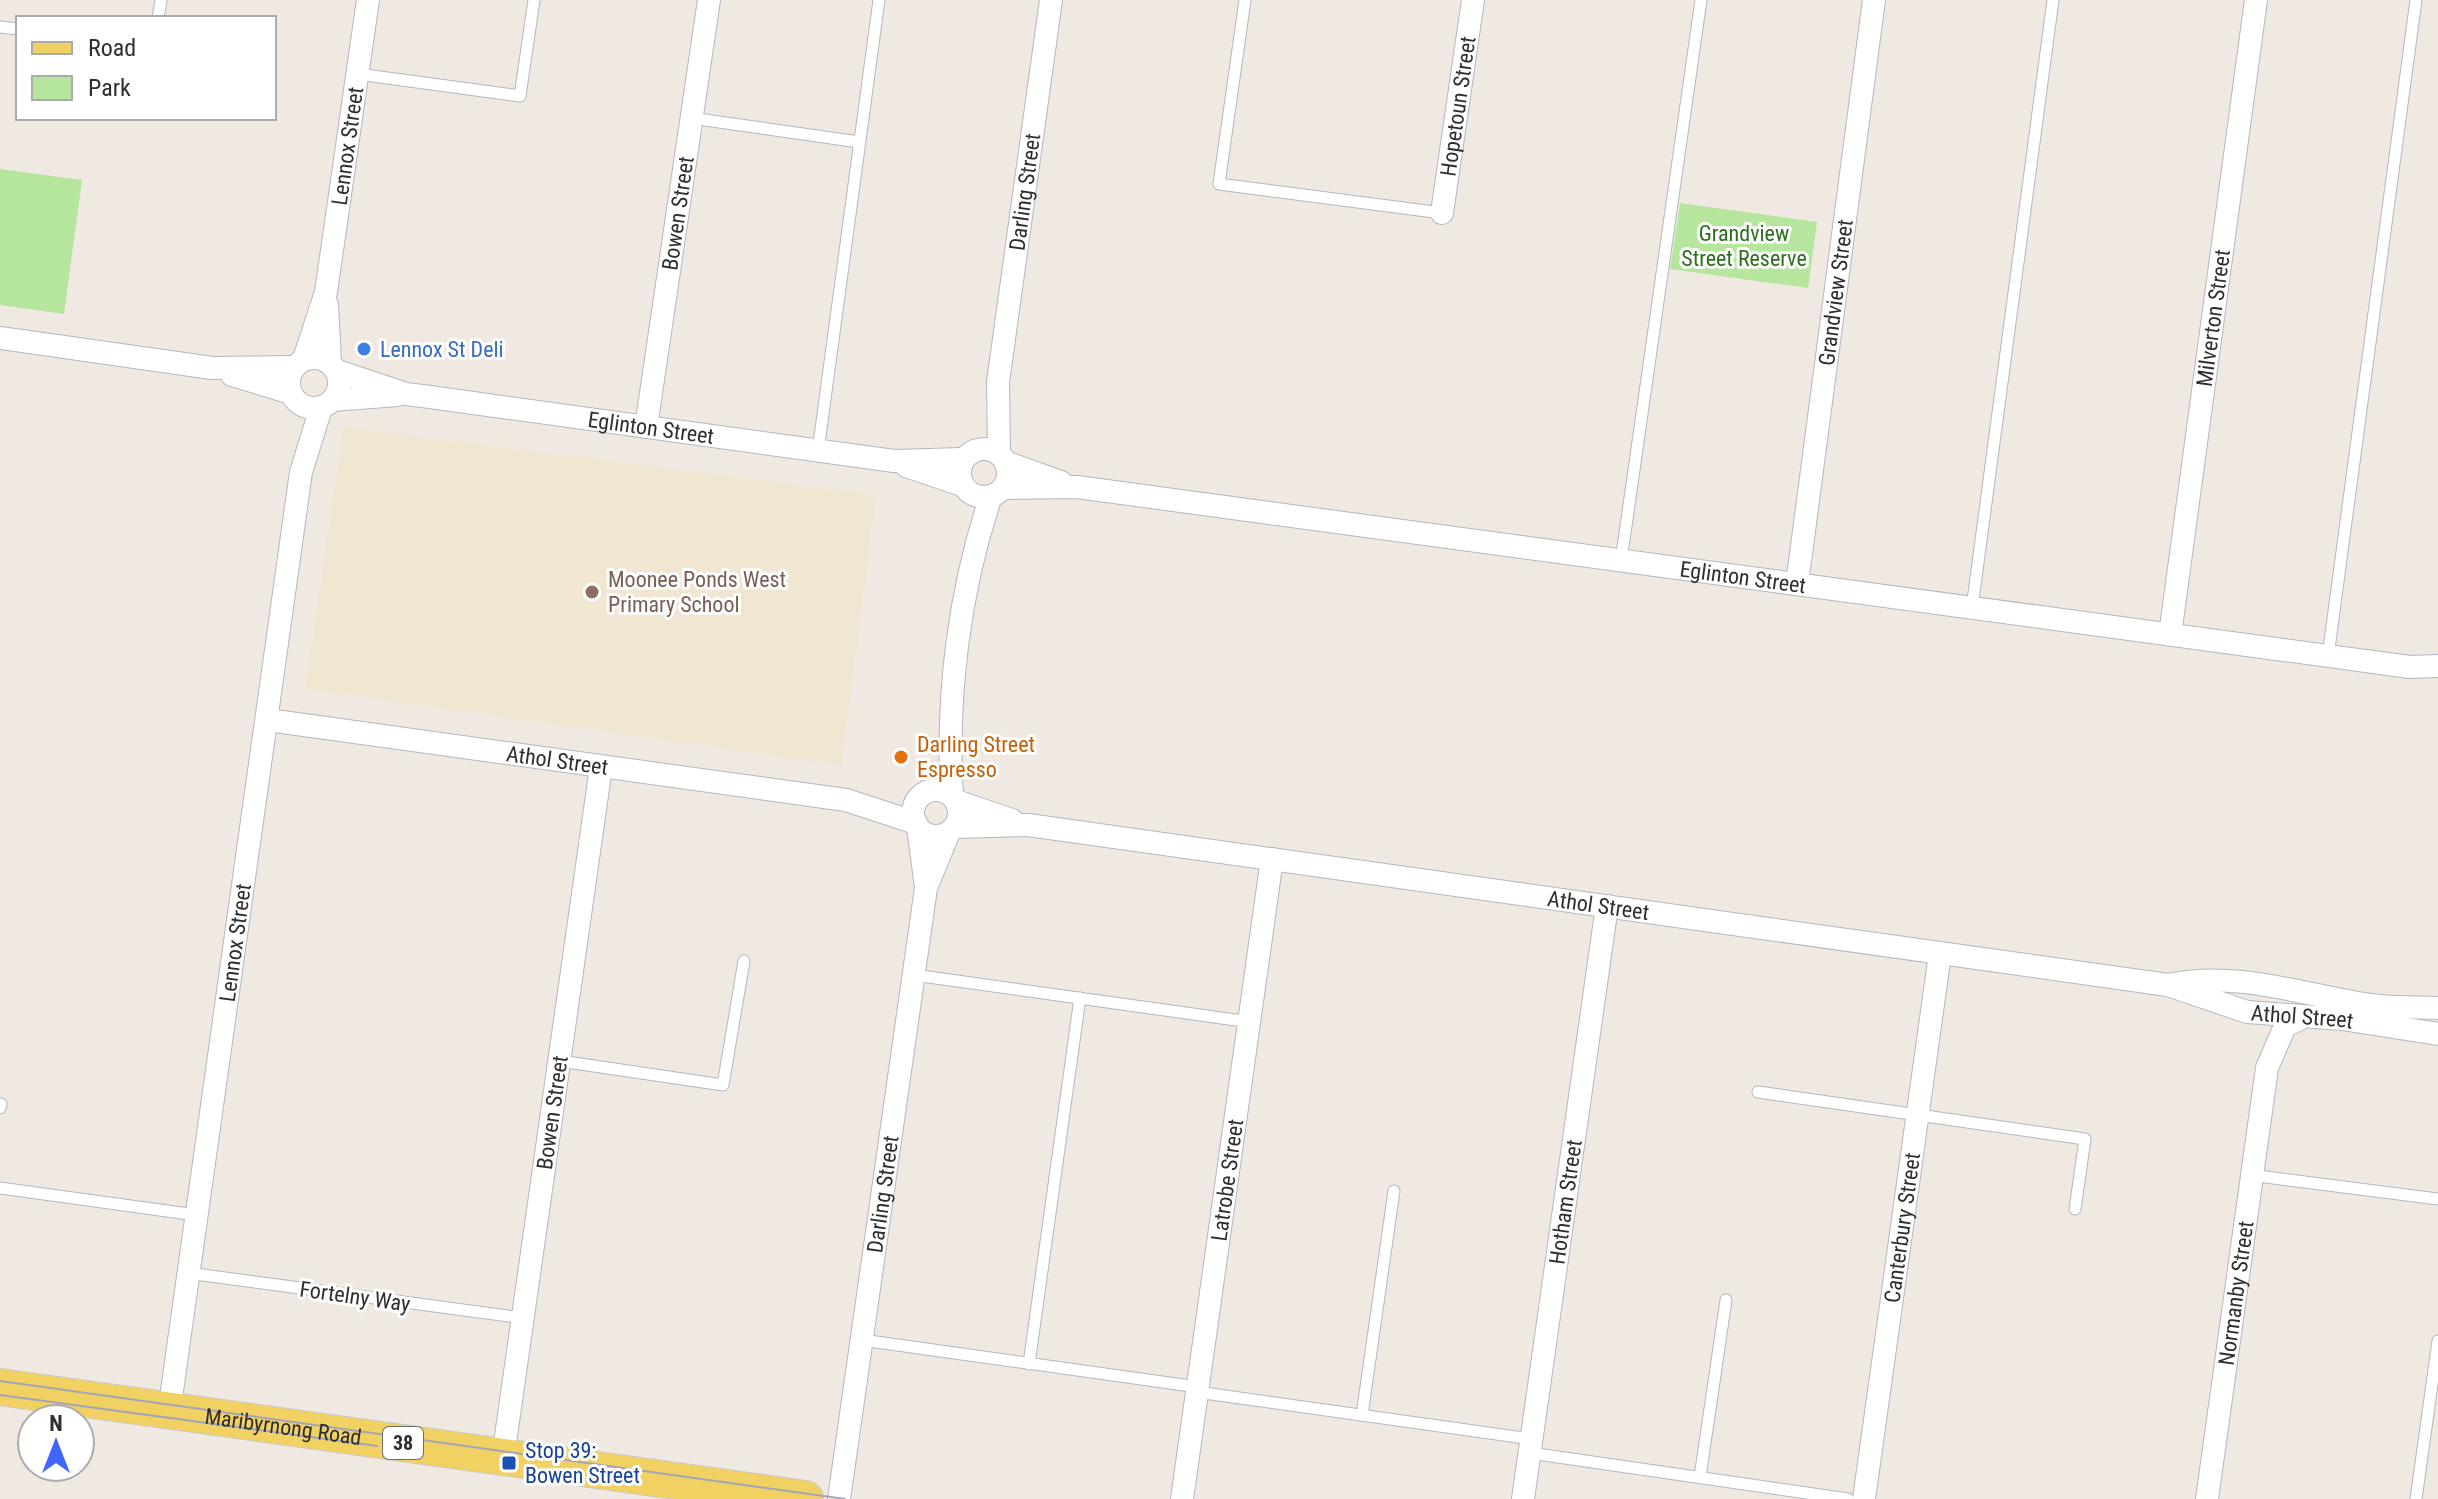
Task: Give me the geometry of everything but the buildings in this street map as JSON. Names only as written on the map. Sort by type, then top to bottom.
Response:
[{"type":"main road","name":"Maribyrnong Road","points":[[0,1387],[805,1499]]},
{"type":"street","name":"Lennox Street","points":[[299,363],[326,292],[368,0]]},
{"type":"street","name":"Bowen Street","points":[[646,427],[709,0]]},
{"type":"street","name":"Darling Street","points":[[1002,458],[998,382],[1051,0]]},
{"type":"street","name":"Hopetoun Street","points":[[1442,213],[1473,0]]},
{"type":"street","name":"Grandview Street","points":[[1797,584],[1874,0]]},
{"type":"street","name":"Milverton Street","points":[[2170,635],[2256,0]]},
{"type":"street","name":"Lennox Street","points":[[326,292],[334,366]]},
{"type":"street","name":"Eglinton Street","points":[[0,338],[212,368],[311,401],[406,394],[894,461],[981,490],[1077,487],[2410,667],[2438,666]]},
{"type":"street","points":[[317,357],[334,366],[340,386],[311,401],[289,380],[299,363],[317,357]]},
{"type":"street","name":"Eglinton Street","points":[[212,368],[299,363]]},
{"type":"street","name":"Eglinton Street","points":[[334,366],[406,394]]},
{"type":"street","name":"Darling Street","points":[[969,455],[998,382]]},
{"type":"street","name":"Lennox Street","points":[[169,1412],[311,401]]},
{"type":"street","points":[[992,450],[1002,458],[1008,475],[981,490],[959,472],[969,455],[992,450]]},
{"type":"street","name":"Eglinton Street","points":[[894,461],[969,455]]},
{"type":"street","name":"Eglinton Street","points":[[1002,458],[1077,487]]},
{"type":"street","points":[[949,726],[924,794],[914,809],[917,825],[936,835],[952,829],[959,815],[954,799],[949,726],[981,490]]},
{"type":"street","name":"Eglinton Street","points":[[2410,667],[2438,676]]},
{"type":"street","name":"Athol Street","points":[[268,720],[846,800],[917,825]]},
{"type":"street","name":"Bowen Street","points":[[503,1457],[601,767]]},
{"type":"street","points":[[924,794],[940,790],[954,799]]},
{"type":"street","name":"Athol Street","points":[[846,800],[924,794]]},
{"type":"street","name":"Athol Street","points":[[954,799],[1028,825]]},
{"type":"street","name":"Darling Street","points":[[917,825],[926,888]]},
{"type":"street","name":"Athol Street","points":[[952,829],[1028,825],[2168,985],[2247,1014],[2290,1021],[2342,1019],[2438,1034]]},
{"type":"street","name":"Darling Street","points":[[839,1499],[926,888],[952,829]]},
{"type":"street","name":"Latrobe Street","points":[[1182,1499],[1272,859]]},
{"type":"street","name":"Hotham Street","points":[[1523,1499],[1607,906]]},
{"type":"street","name":"Canterbury Street","points":[[1864,1499],[1940,954]]},
{"type":"street","name":"Athol Street","points":[[2168,985],[2196,979],[2282,989],[2360,1004],[2427,1008]]},
{"type":"street","name":"Normanby Street","points":[[2249,984],[2247,1014],[2263,1044],[2264,1086]]},
{"type":"street","points":[[2282,989],[2290,1021]]},
{"type":"street","points":[[2427,1008],[2438,1001]]},
{"type":"street","name":"Normanby Street","points":[[2207,1499],[2264,1086],[2273,1048],[2290,1021]]},
{"type":"lane","points":[[358,74],[520,96],[534,0]]},
{"type":"lane","points":[[818,451],[879,0]]},
{"type":"lane","points":[[1245,0],[1219,184],[1442,213]]},
{"type":"lane","points":[[1621,561],[1701,0]]},
{"type":"lane","points":[[1972,608],[2053,0]]},
{"type":"lane","points":[[2328,656],[2416,0]]},
{"type":"lane","points":[[691,118],[859,142]]},
{"type":"lane","points":[[560,1061],[723,1085],[744,961]]},
{"type":"lane","points":[[914,975],[1250,1022]]},
{"type":"lane","points":[[1029,1364],[1080,998]]},
{"type":"lane","points":[[1758,1092],[2085,1139],[2075,1209]]},
{"type":"lane","points":[[2250,1175],[2438,1199]]},
{"type":"lane","points":[[0,1188],[196,1215]]},
{"type":"lane","points":[[1362,1415],[1394,1191]]},
{"type":"lane","name":"Fortelny Way","points":[[188,1273],[523,1318]]},
{"type":"lane","points":[[1700,1477],[1726,1300]]},
{"type":"lane","points":[[862,1340],[1362,1415],[1700,1477],[1848,1499]]},
{"type":"lane","points":[[2416,1499],[2438,1341]]},
{"type":"shaded area","name":"Moonee Ponds West Primary School","points":[[344,427],[876,495],[841,765],[305,689]]},
{"type":"green space","points":[[0,169],[82,180],[64,314],[0,305]]},
{"type":"green space","name":"Grandview Street Reserve","points":[[1680,203],[1817,222],[1808,288],[1670,269]]},
{"type":"tram line","points":[[0,1381],[845,1499]]},
{"type":"tram line","points":[[0,1395],[377,1446]]},
{"type":"place","name":"Lennox St Deli","points":[[364,349]]},
{"type":"place","name":"Moonee Ponds West Primary School","points":[[592,592]]},
{"type":"place","name":"Darling Street Espresso","points":[[901,757]]},
{"type":"place","name":"Stop 39: Bowen Street","points":[[509,1463]]}]
